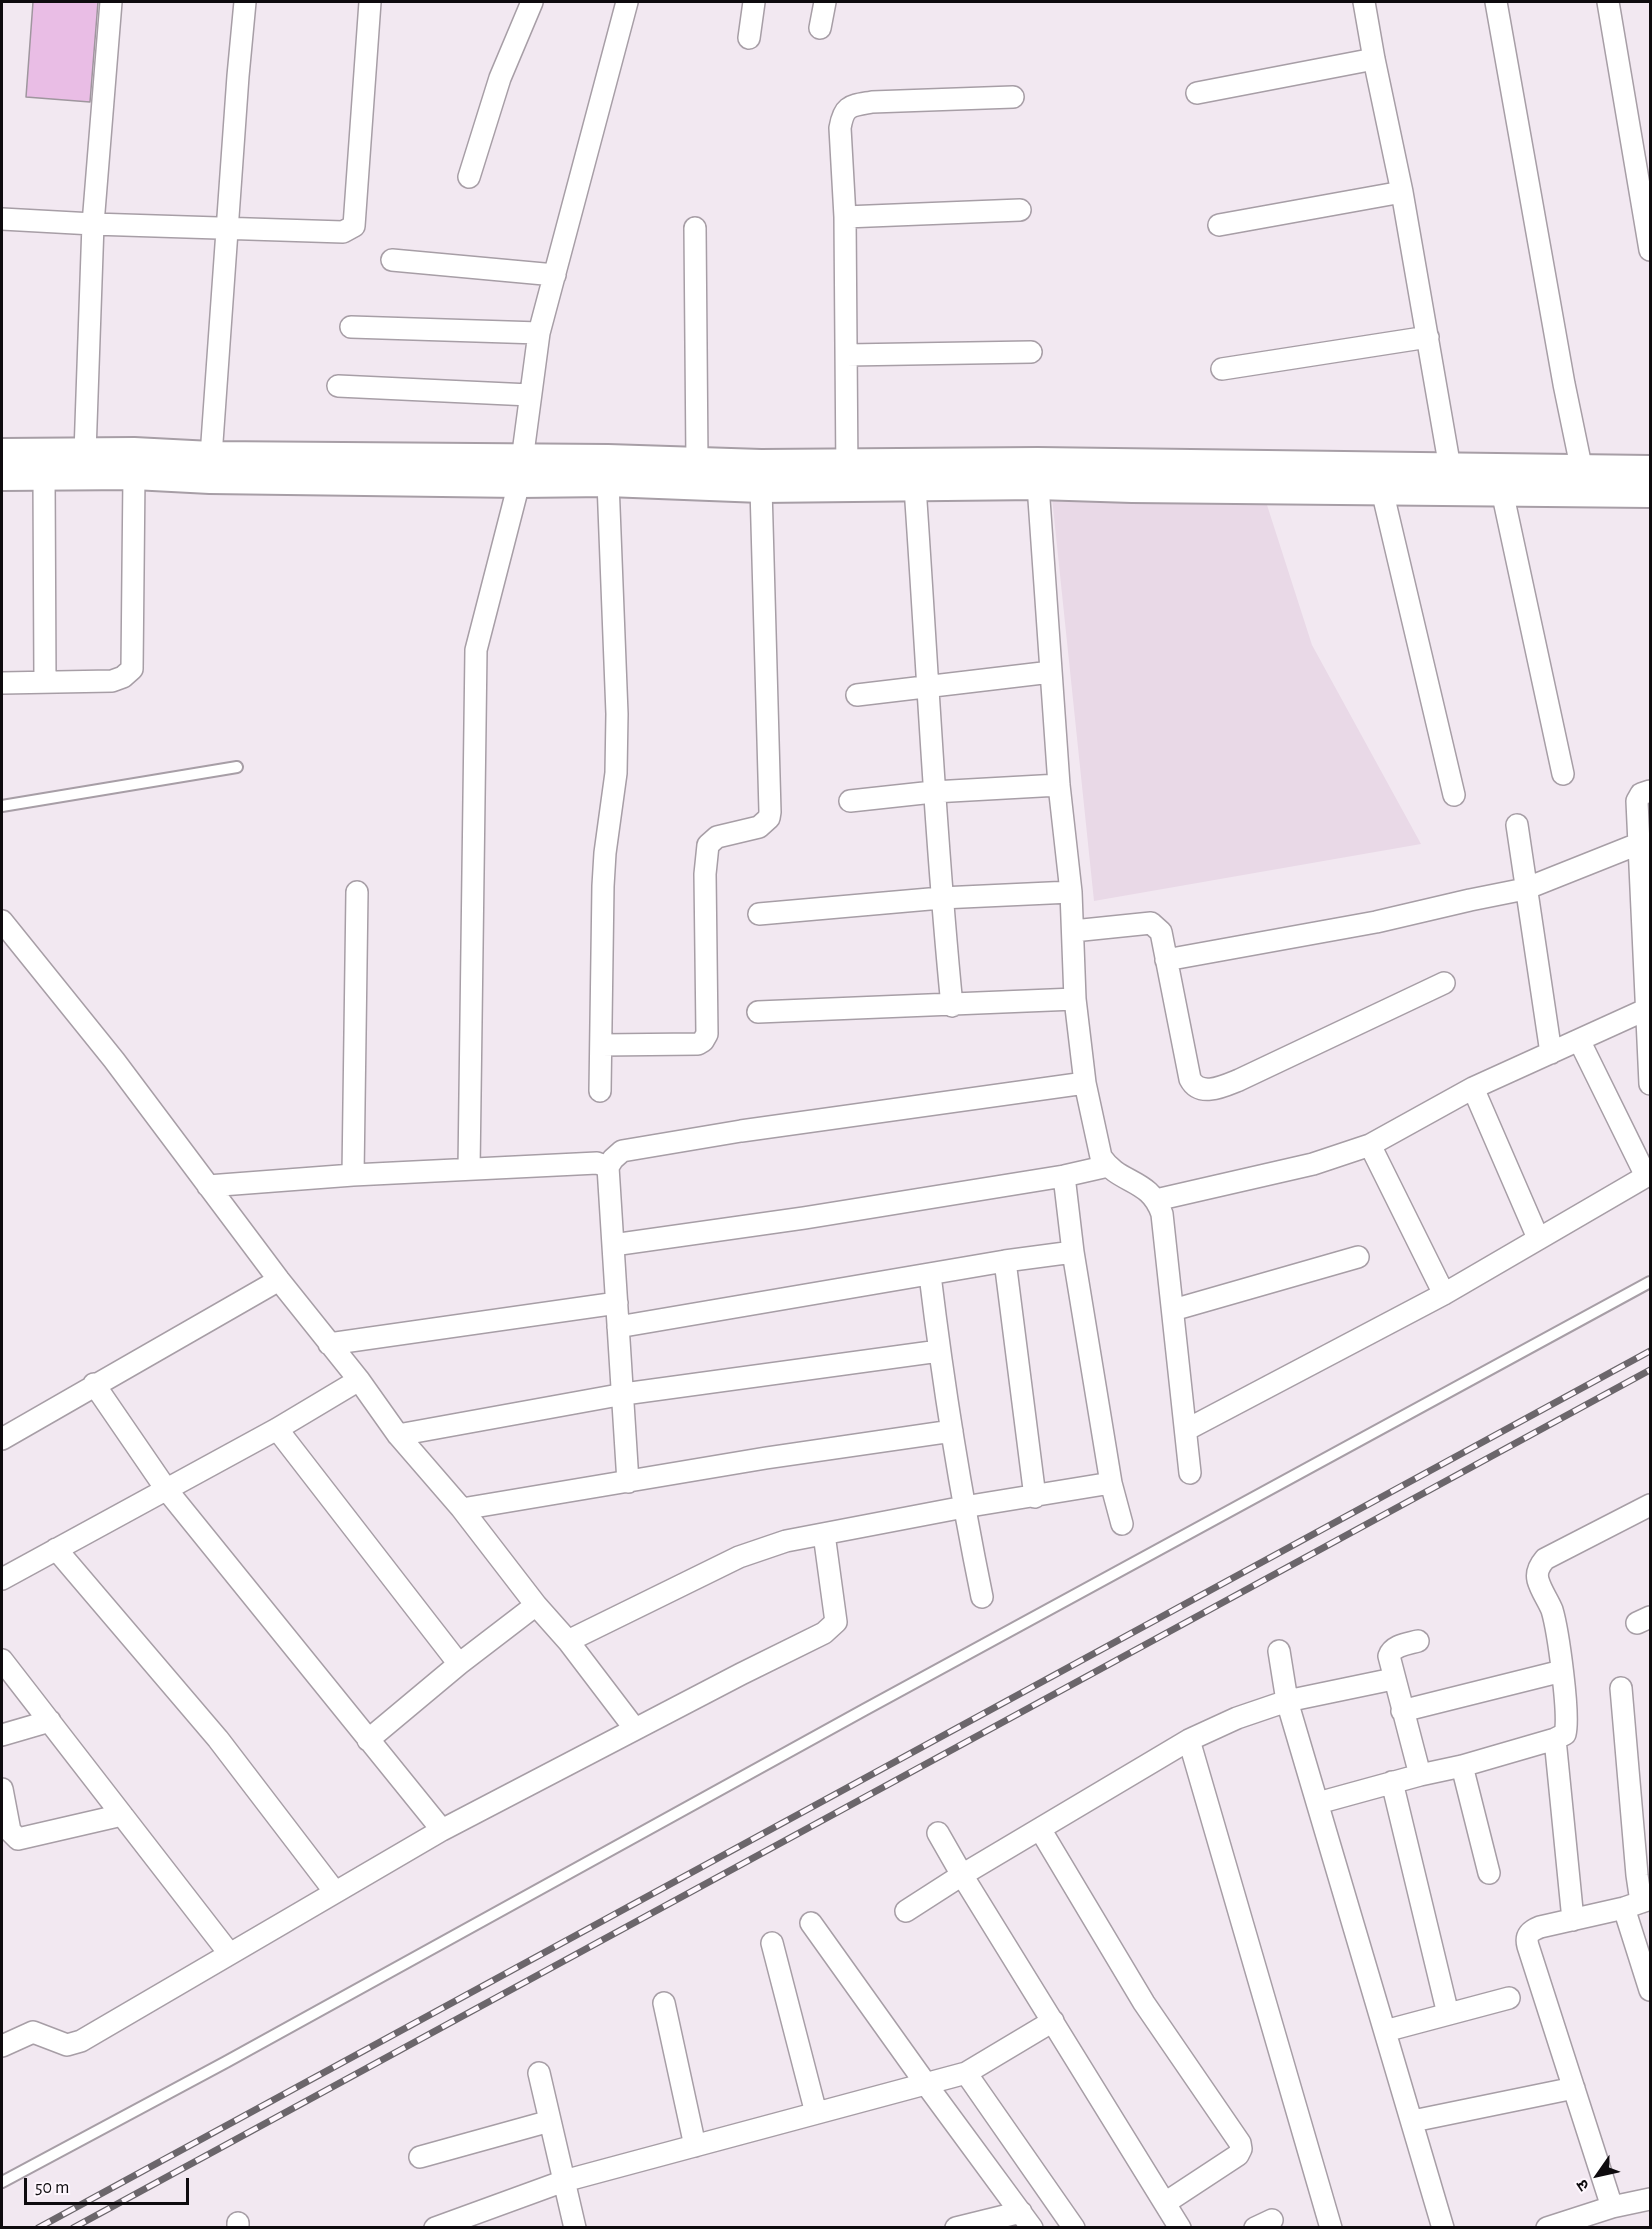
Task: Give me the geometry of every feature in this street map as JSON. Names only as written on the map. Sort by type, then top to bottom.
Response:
[{"type":"main road","points":[[2,453],[211,456],[521,471],[608,482],[761,488],[847,476],[1038,462],[1582,471],[1650,470]]},
{"type":"main road","points":[[2,476],[134,475],[210,479],[521,471],[608,459],[761,464],[915,487],[1038,485],[1650,493]]},
{"type":"street","points":[[85,453],[93,224],[111,2]]},
{"type":"street","points":[[211,456],[245,2]]},
{"type":"street","points":[[2,219],[343,232],[354,226],[370,2]]},
{"type":"street","points":[[469,177],[500,78],[532,2]]},
{"type":"street","points":[[469,1169],[476,650],[521,471],[539,333],[627,2]]},
{"type":"street","points":[[749,38],[754,2]]},
{"type":"street","points":[[820,28],[825,2]]},
{"type":"street","points":[[1364,2],[1402,192],[1450,468]]},
{"type":"street","points":[[1496,2],[1564,384],[1582,471]]},
{"type":"street","points":[[1608,2],[1650,250]]},
{"type":"street","points":[[1197,93],[1374,59]]},
{"type":"street","points":[[847,476],[845,217],[840,128],[846,109],[852,105],[872,102],[1013,97]]},
{"type":"street","points":[[1219,225],[1402,192]]},
{"type":"street","points":[[845,217],[1020,210]]},
{"type":"street","points":[[695,228],[697,462]]},
{"type":"street","points":[[392,260],[555,275]]},
{"type":"street","points":[[351,327],[539,333]]},
{"type":"street","points":[[1222,369],[1428,337]]},
{"type":"street","points":[[847,355],[1031,352]]},
{"type":"street","points":[[338,386],[530,395]]},
{"type":"street","points":[[2,682],[112,681],[123,677],[132,669],[134,475]]},
{"type":"street","points":[[44,477],[45,682]]},
{"type":"street","points":[[600,1091],[603,886],[616,772],[617,714],[608,482]]},
{"type":"street","points":[[1038,485],[1059,785],[1071,892],[1076,999],[1085,1083],[1101,1157],[1108,1167],[1143,1187],[1156,1200],[1162,1214],[1190,1473]]},
{"type":"street","points":[[915,487],[929,687],[933,792],[952,1006]]},
{"type":"street","points":[[601,1045],[698,1044],[703,1041],[708,1028],[705,874],[708,845],[717,837],[759,827],[769,818],[761,488]]},
{"type":"street","points":[[1382,490],[1454,795]]},
{"type":"street","points":[[1502,491],[1563,774]]},
{"type":"street","points":[[857,695],[1052,672]]},
{"type":"street","points":[[850,801],[933,792],[1059,785]]},
{"type":"street","points":[[1650,791],[1641,794],[1637,801],[1650,1084]]},
{"type":"street","points":[[1516,825],[1551,1053]]},
{"type":"street","points":[[1166,960],[1376,922],[1525,889],[1638,844]]},
{"type":"street","points":[[352,1175],[357,892]]},
{"type":"street","points":[[759,914],[941,898],[1071,892]]},
{"type":"street","points":[[2,921],[114,1060],[279,1280],[359,1380],[398,1435],[462,1509],[635,1729]]},
{"type":"street","points":[[1073,931],[1151,923],[1161,932],[1190,1079],[1196,1088],[1204,1090],[1239,1080],[1444,983]]},
{"type":"street","points":[[758,1012],[952,1006],[1076,999]]},
{"type":"street","points":[[1156,1200],[1313,1164],[1371,1145],[1473,1088],[1647,1009]]},
{"type":"street","points":[[1186,1430],[1444,1294],[1648,1175],[1579,1040]]},
{"type":"street","points":[[628,1482],[608,1167],[613,1158],[622,1150],[1085,1083]]},
{"type":"street","points":[[1473,1088],[1538,1238]]},
{"type":"street","points":[[1371,1145],[1444,1294]]},
{"type":"street","points":[[208,1186],[469,1169],[597,1163],[608,1167]]},
{"type":"street","points":[[613,1245],[804,1218],[1108,1167]]},
{"type":"street","points":[[1064,1176],[1073,1252],[1111,1483],[1122,1524]]},
{"type":"street","points":[[618,1327],[1005,1261],[1073,1252]]},
{"type":"street","points":[[1173,1311],[1358,1257]]},
{"type":"street","points":[[1005,1261],[1035,1497]]},
{"type":"street","points":[[930,1275],[939,1351],[964,1507],[982,1597]]},
{"type":"street","points":[[2,1439],[94,1384],[279,1280]]},
{"type":"street","points":[[329,1344],[617,1303]]},
{"type":"street","points":[[398,1435],[624,1394],[939,1351]]},
{"type":"street","points":[[2,1579],[277,1429],[359,1380]]},
{"type":"street","points":[[94,1384],[166,1489],[442,1830]]},
{"type":"street","points":[[277,1429],[459,1664]]},
{"type":"street","points":[[462,1509],[766,1458],[952,1431]]},
{"type":"street","points":[[568,1641],[747,1554],[786,1541],[964,1507],[1111,1483]]},
{"type":"street","points":[[1318,1803],[1392,1782],[1462,1766],[1563,1736],[1566,1730],[1562,1671],[1551,1607],[1538,1581],[1539,1567],[1545,1559],[1650,1505]]},
{"type":"street","points":[[2,2046],[33,2032],[67,2044],[81,2041],[442,1830],[741,1674],[824,1634],[836,1622],[824,1534]]},
{"type":"street","points":[[56,1549],[218,1739],[335,1892]]},
{"type":"street","points":[[368,1740],[459,1664],[536,1605]]},
{"type":"street","points":[[1418,1641],[1398,1647],[1389,1653],[1389,1664],[1420,1775]]},
{"type":"street","points":[[1279,1650],[1287,1701],[1443,2228]]},
{"type":"street","points":[[2,1660],[229,1953]]},
{"type":"street","points":[[1402,1711],[1562,1671]]},
{"type":"street","points":[[906,1911],[962,1875],[1190,1740],[1237,1718],[1287,1701],[1393,1678]]},
{"type":"street","points":[[1621,1688],[1638,1903],[1650,1990]]},
{"type":"street","points":[[2,1735],[50,1721]]},
{"type":"street","points":[[1555,1739],[1573,1920]]},
{"type":"street","points":[[1190,1740],[1331,2228]]},
{"type":"street","points":[[1462,1766],[1490,1873]]},
{"type":"street","points":[[1392,1782],[1448,2014]]},
{"type":"street","points":[[2,1789],[10,1831],[18,1839],[122,1815]]},
{"type":"street","points":[[1040,1829],[1144,2003],[1240,2143],[1241,2149],[1238,2155],[1165,2203]]},
{"type":"street","points":[[938,1833],[1180,2228]]},
{"type":"street","points":[[1612,2207],[1527,1941],[1529,1933],[1534,1929],[1638,1903]]},
{"type":"street","points":[[811,1923],[1027,2220]]},
{"type":"street","points":[[772,1943],[816,2113]]},
{"type":"street","points":[[1385,2031],[1509,1998]]},
{"type":"street","points":[[664,2003],[695,2146]]},
{"type":"street","points":[[435,2228],[564,2181],[966,2073],[1053,2021]]},
{"type":"street","points":[[539,2073],[574,2228]]},
{"type":"street","points":[[966,2073],[1074,2228]]},
{"type":"street","points":[[1413,2121],[1574,2088]]},
{"type":"street","points":[[420,2157],[550,2121]]},
{"type":"street","points":[[1547,2228],[1612,2207],[1650,2199]]},
{"type":"street","points":[[956,2228],[1027,2220]]},
{"type":"lane","points":[[2,806],[237,767]]},
{"type":"lane","points":[[2,2182],[237,2056],[853,1716],[1650,1282]]},
{"type":"shaded area","points":[[1052,498],[1267,505],[1312,645],[1421,844],[1094,901]]},
{"type":"building","points":[[33,2],[98,2],[90,102],[26,97]]},
{"type":"railway","points":[[38,2228],[1650,1351]]},
{"type":"railway","points":[[73,2228],[1650,1370]]}]
